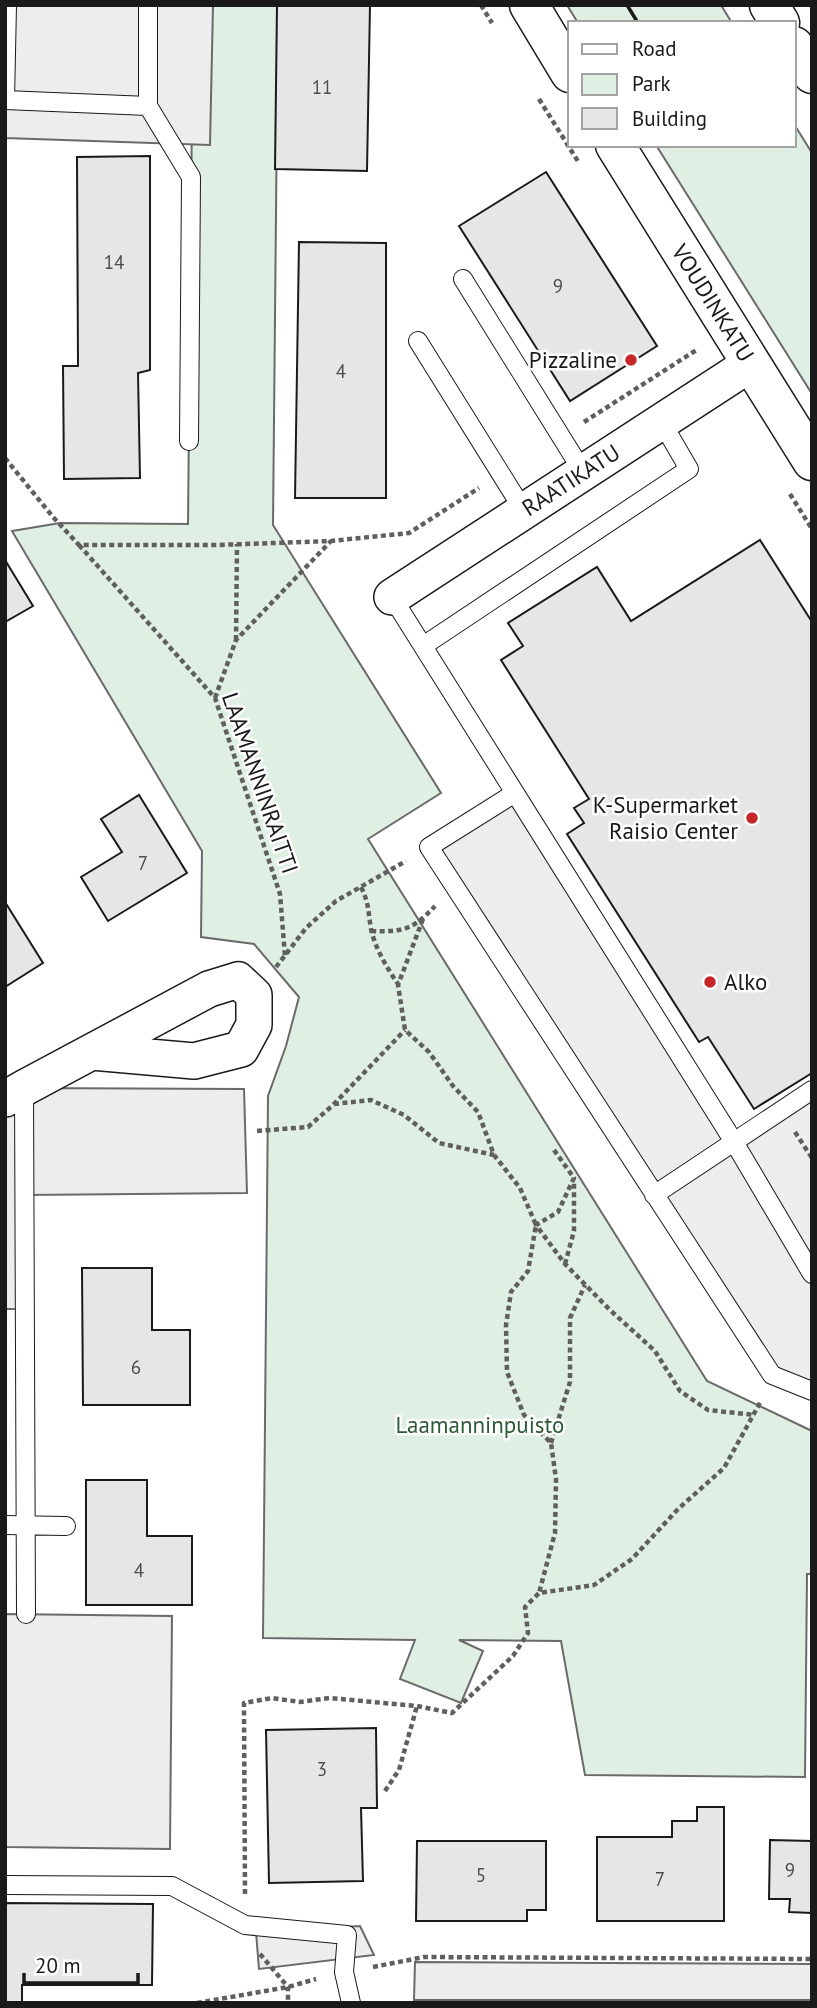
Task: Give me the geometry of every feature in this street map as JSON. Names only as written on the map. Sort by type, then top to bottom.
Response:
[{"type":"main road","points":[[528,5],[568,70]]},
{"type":"main road","points":[[769,5],[779,21]]},
{"type":"main road","points":[[796,49],[812,74]]},
{"type":"main road","name":"VOUDINKATU","points":[[616,147],[812,461]]},
{"type":"street","name":"RAATIKATU","points":[[393,597],[750,364]]},
{"type":"street","points":[[15,1093],[209,989],[238,980],[254,995],[254,1025],[241,1049],[194,1062],[92,1052]]},
{"type":"lane","points":[[7,5],[5,100],[148,106]]},
{"type":"lane","points":[[148,5],[148,106],[191,177],[189,441]]},
{"type":"lane","points":[[463,279],[583,472]]},
{"type":"lane","points":[[418,341],[524,510]]},
{"type":"lane","points":[[424,646],[689,469],[661,421]]},
{"type":"lane","points":[[393,597],[734,1142],[812,1274]]},
{"type":"lane","points":[[515,793],[429,847],[772,1375],[812,1391]]},
{"type":"lane","points":[[654,1195],[812,1090]]},
{"type":"lane","points":[[15,1093],[26,1614]]},
{"type":"lane","points":[[5,1525],[66,1526]]},
{"type":"lane","points":[[5,1885],[172,1886],[245,1925],[347,1935],[344,1972],[351,2003]]},
{"type":"path","points":[[561,436],[701,347]]},
{"type":"path","name":"LAAMANNINRAITTI","points":[[5,458],[53,517],[215,698],[280,894],[285,956]]},
{"type":"path","points":[[79,545],[331,541],[409,533],[501,474]]},
{"type":"path","points":[[236,640],[331,541]]},
{"type":"path","points":[[215,698],[236,640],[237,544]]},
{"type":"path","points":[[254,995],[306,928],[336,901],[429,847]]},
{"type":"path","points":[[361,887],[369,903],[372,931],[387,967],[398,985],[405,1030],[429,1052],[453,1086],[478,1112],[494,1155],[520,1188],[536,1225],[565,1264],[655,1351],[680,1391],[708,1410],[755,1415]]},
{"type":"path","points":[[372,931],[399,932],[424,919],[398,985]]},
{"type":"path","points":[[257,1131],[308,1127],[333,1105],[405,1030]]},
{"type":"path","points":[[333,1105],[371,1100],[404,1115],[439,1143],[494,1155]]},
{"type":"path","points":[[555,1150],[574,1178],[574,1231],[565,1264]]},
{"type":"path","points":[[551,1443],[524,1415],[507,1372],[506,1325],[511,1292],[528,1271],[536,1225],[558,1212],[574,1178]]},
{"type":"path","points":[[245,1925],[244,1703],[272,1698],[300,1702],[329,1698],[418,1706],[452,1713],[513,1656],[528,1633],[525,1607],[540,1593],[555,1533],[556,1479],[551,1443],[570,1382],[570,1318],[586,1285]]},
{"type":"path","points":[[540,1593],[594,1585],[632,1559],[678,1509],[724,1468],[755,1415],[772,1375]]},
{"type":"path","points":[[385,1791],[399,1770],[418,1706]]},
{"type":"path","points":[[197,2003],[288,1987],[344,1972],[424,1957],[812,1959]]},
{"type":"path","points":[[288,1987],[288,2003]]},
{"type":"green space","name":"Laamanninpuisto","points":[[193,5],[278,5],[273,525],[441,793],[368,839],[707,1381],[812,1431],[812,1574],[807,1574],[805,1777],[585,1775],[561,1641],[459,1640],[483,1651],[461,1703],[400,1679],[415,1640],[263,1638],[268,1096],[286,1046],[299,997],[254,944],[201,937],[202,851],[12,531],[60,523],[188,524]]},
{"type":"green space","points":[[567,5],[721,5],[731,21],[577,21]]},
{"type":"green space","points":[[796,127],[812,153],[812,394],[657,147],[796,147]]},
{"type":"shaded area","points":[[5,5],[213,5],[210,145],[5,138]]},
{"type":"shaded area","points":[[515,793],[734,1142],[812,1095],[812,1391],[772,1375],[429,847]]},
{"type":"shaded area","points":[[24,1088],[244,1089],[247,1193],[25,1195],[25,1309],[5,1309],[5,1099]]},
{"type":"shaded area","points":[[5,1614],[172,1616],[170,1849],[5,1847]]},
{"type":"shaded area","points":[[360,1926],[374,1955],[259,1969],[256,1932]]},
{"type":"shaded area","points":[[415,1962],[812,1964],[812,2000],[414,2000]]},
{"type":"building","points":[[277,5],[370,5],[367,171],[275,169]]},
{"type":"building","points":[[150,156],[150,370],[138,373],[140,478],[64,479],[63,366],[78,366],[77,157]]},
{"type":"building","points":[[546,172],[657,346],[570,401],[459,226]]},
{"type":"building","points":[[299,242],[386,243],[386,498],[295,498]]},
{"type":"building","points":[[760,540],[812,622],[812,1073],[754,1109],[708,1037],[699,1042],[567,834],[584,823],[574,808],[589,799],[501,660],[523,646],[508,623],[597,567],[631,621]]},
{"type":"building","points":[[5,560],[33,606],[5,622]]},
{"type":"building","points":[[139,795],[187,873],[108,921],[81,877],[122,852],[101,819]]},
{"type":"building","points":[[5,902],[43,963],[5,987]]},
{"type":"building","points":[[82,1268],[152,1268],[152,1330],[190,1330],[190,1405],[83,1405]]},
{"type":"building","points":[[86,1480],[147,1480],[147,1536],[192,1536],[192,1605],[86,1605]]},
{"type":"building","points":[[376,1728],[377,1808],[361,1808],[363,1881],[269,1883],[266,1730]]},
{"type":"building","points":[[697,1807],[724,1807],[724,1921],[597,1921],[597,1837],[672,1837],[672,1821],[697,1821]]},
{"type":"building","points":[[770,1840],[812,1841],[812,1913],[789,1912],[790,1899],[769,1899]]},
{"type":"building","points":[[417,1841],[546,1841],[546,1910],[527,1910],[527,1921],[416,1921]]},
{"type":"building","points":[[5,1903],[153,1904],[152,1985],[22,1985],[22,2002],[5,2002]]},
{"type":"wall","points":[[627,5],[637,21]]},
{"type":"place","name":"Pizzaline","points":[[631,360]]},
{"type":"place","name":"K-Supermarket Raisio Center","points":[[752,818]]},
{"type":"place","name":"Alko","points":[[710,982]]}]
